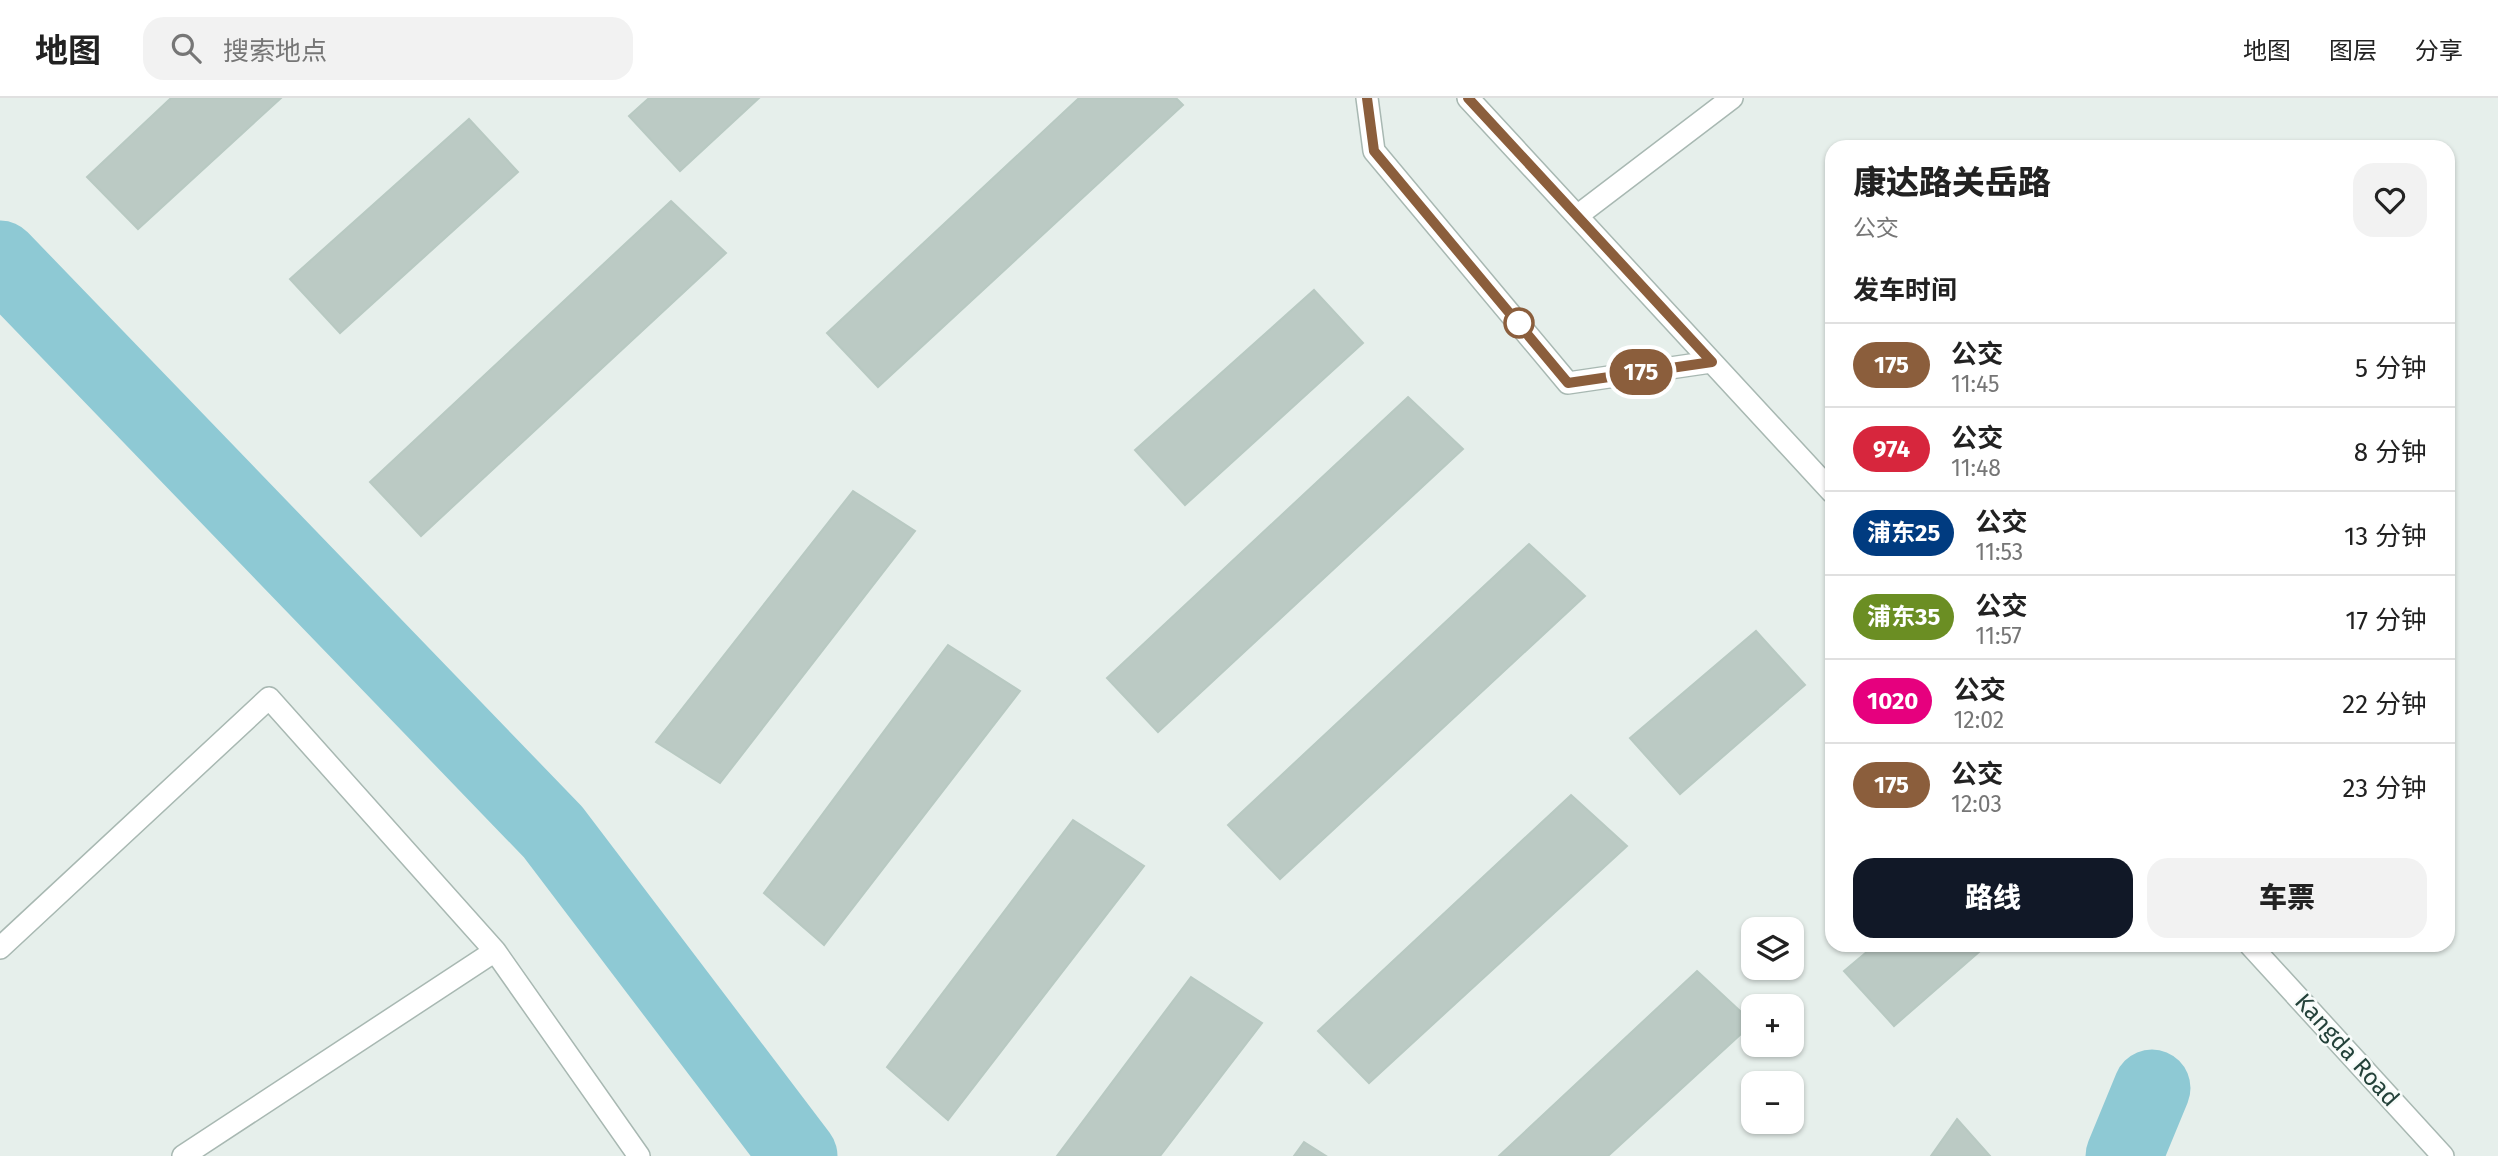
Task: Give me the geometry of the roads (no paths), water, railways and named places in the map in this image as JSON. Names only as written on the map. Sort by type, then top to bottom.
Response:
[{"type":"street","points":[[1367,98],[1374,151],[1568,383],[1712,362]]},
{"type":"street","points":[[1468,98],[1825,484]]},
{"type":"street","points":[[1577,216],[1731,98]]},
{"type":"street","points":[[0,948],[269,698],[495,951],[639,1156]]},
{"type":"street","points":[[183,1156],[495,951]]},
{"type":"street","name":"Kangda Road","points":[[2256,952],[2443,1156]]},
{"type":"waterway","points":[[0,259],[553,832],[799,1156]]},
{"type":"waterway","points":[[2124,1156],[2152,1088]]}]
